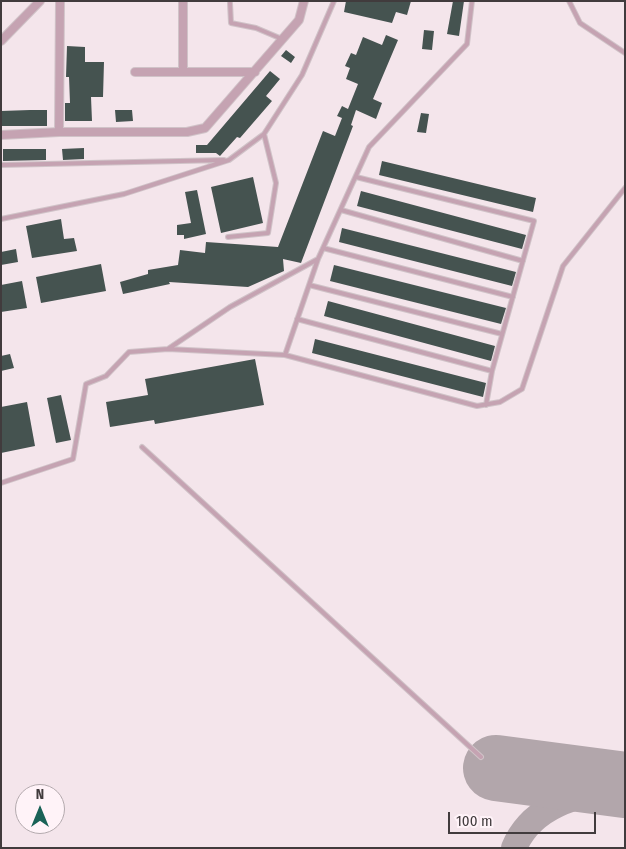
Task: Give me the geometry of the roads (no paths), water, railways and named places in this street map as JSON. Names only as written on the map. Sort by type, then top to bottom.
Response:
[{"type":"street","points":[[1,41],[40,1]]},
{"type":"street","points":[[59,132],[60,1]]},
{"type":"street","points":[[183,1],[183,72]]},
{"type":"street","points":[[1,135],[59,132],[187,132],[205,128],[299,20],[304,1]]},
{"type":"street","points":[[135,72],[255,72]]},
{"type":"lane","points":[[1,219],[124,194],[229,160],[264,134],[302,75],[334,1]]},
{"type":"lane","points":[[285,355],[318,259],[369,147],[467,44],[472,1]]},
{"type":"lane","points":[[569,1],[580,23],[625,53]]},
{"type":"lane","points":[[230,3],[231,23],[256,28],[282,39]]},
{"type":"lane","points":[[228,237],[268,233],[276,183],[264,134]]},
{"type":"lane","points":[[1,165],[229,160]]},
{"type":"lane","points":[[356,177],[534,221],[492,371],[486,404]]},
{"type":"lane","points":[[1,483],[73,459],[86,384],[106,376],[129,352],[168,350],[285,355],[477,406],[500,402],[522,388],[562,266],[625,188]]},
{"type":"lane","points":[[341,210],[523,261]]},
{"type":"lane","points":[[323,248],[513,297]]},
{"type":"lane","points":[[168,350],[230,307],[318,259]]},
{"type":"lane","points":[[309,286],[502,334]]},
{"type":"lane","points":[[297,319],[492,371]]},
{"type":"lane","points":[[142,447],[481,757]]}]
